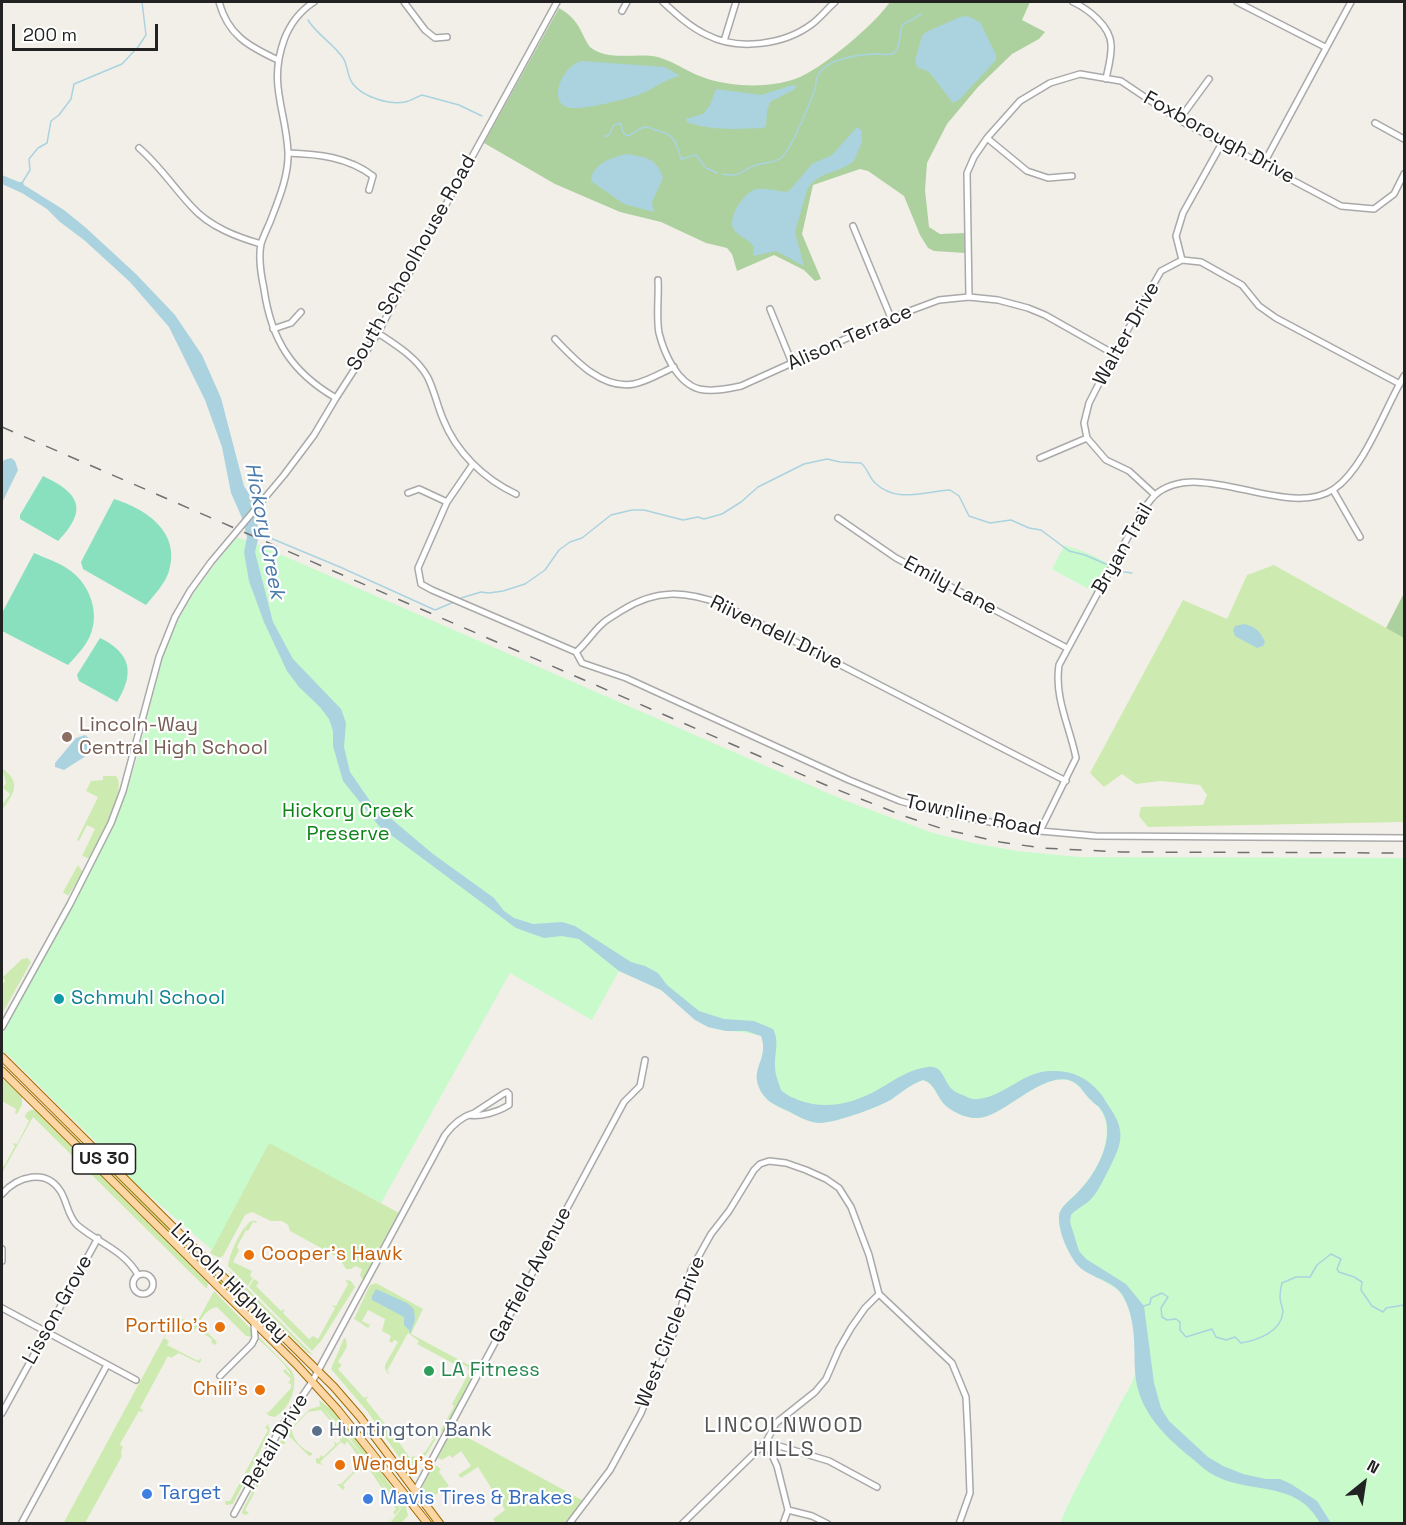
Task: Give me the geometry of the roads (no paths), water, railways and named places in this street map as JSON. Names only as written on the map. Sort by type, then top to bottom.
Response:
[{"type":"main road","name":"Lincoln Highway","points":[[2,1057],[318,1370],[360,1417],[440,1524]]},
{"type":"main road","name":"Lincoln Highway","points":[[2,1071],[312,1382],[354,1430],[428,1524]]},
{"type":"street","points":[[219,2],[222,13],[235,33],[247,45],[278,60]]},
{"type":"street","points":[[314,2],[293,21],[278,60],[277,90],[288,153],[279,198],[261,244],[261,273],[268,314],[280,344],[297,369],[320,389],[336,398]]},
{"type":"street","points":[[404,2],[425,30],[435,38],[447,37]]},
{"type":"street","name":"South Schoolhouse Road","points":[[2,1027],[70,904],[111,823],[123,791],[159,657],[175,617],[200,577],[314,435],[378,333],[557,2]]},
{"type":"street","points":[[622,10],[627,2]]},
{"type":"street","points":[[663,2],[707,36],[724,41],[767,44],[787,38],[811,25],[835,2]]},
{"type":"street","points":[[724,41],[736,2]]},
{"type":"street","points":[[1073,2],[1085,8],[1102,24],[1111,42],[1106,79]]},
{"type":"street","points":[[1237,2],[1325,48]]},
{"type":"street","points":[[1264,163],[1351,2]]},
{"type":"street","name":"Foxborough Drive","points":[[969,297],[967,173],[974,157],[987,138],[1020,100],[1050,83],[1080,74],[1120,81],[1179,120],[1264,163],[1341,206],[1374,210],[1394,194],[1404,174]]},
{"type":"street","points":[[1179,120],[1209,79]]},
{"type":"street","points":[[1375,123],[1404,139]]},
{"type":"street","points":[[987,138],[1027,171],[1048,178],[1072,176]]},
{"type":"street","points":[[1222,143],[1183,213],[1176,236],[1182,260],[1201,262],[1232,278],[1242,285],[1259,306],[1276,318],[1400,384]]},
{"type":"street","points":[[139,148],[154,161],[193,209],[230,233],[261,244]]},
{"type":"street","points":[[288,153],[309,153],[348,161],[373,176],[369,190]]},
{"type":"street","points":[[853,226],[891,318]]},
{"type":"street","name":"Walter Drive","points":[[1087,438],[1084,423],[1089,404],[1114,354],[1161,271],[1182,260]]},
{"type":"street","name":"Alison Terrace","points":[[658,280],[659,332],[674,367],[683,378],[698,388],[720,390],[741,386],[891,318],[939,300],[969,297],[998,300],[1028,308],[1045,315],[1114,354]]},
{"type":"street","points":[[770,309],[792,363]]},
{"type":"street","points":[[273,329],[291,323],[301,312]]},
{"type":"street","points":[[378,333],[404,351],[426,375],[451,438],[473,464],[516,494]]},
{"type":"street","points":[[555,339],[577,362],[599,378],[621,384],[635,384],[674,367]]},
{"type":"street","points":[[1360,537],[1333,490],[1349,474],[1363,454],[1404,376]]},
{"type":"street","points":[[1040,458],[1087,438],[1107,460],[1129,471],[1155,495]]},
{"type":"street","points":[[473,464],[447,502],[418,568],[421,584],[576,652]]},
{"type":"street","name":"Bryan Trail","points":[[1040,831],[1076,759],[1059,697],[1057,682],[1059,665],[1143,510],[1155,495],[1173,485],[1196,482],[1287,498],[1311,497],[1333,490]]},
{"type":"street","points":[[408,493],[419,489],[447,502]]},
{"type":"street","name":"Emily Lane","points":[[838,518],[897,558],[1067,648]]},
{"type":"street","name":"Riivendell Drive","points":[[576,652],[585,645],[603,623],[633,603],[662,593],[700,596],[724,605],[1066,781]]},
{"type":"street","name":"Townline Road","points":[[576,652],[582,663],[626,678],[849,780],[900,801],[951,815],[1040,831],[1096,836],[1404,838]]},
{"type":"street","name":"Garfield Avenue","points":[[414,1489],[418,1486],[624,1102],[640,1086],[645,1060]]},
{"type":"street","name":"Retail Drive","points":[[234,1514],[280,1429],[312,1382],[445,1135],[455,1123],[503,1094],[507,1092],[509,1094],[509,1105],[504,1108],[476,1116],[469,1115]]},
{"type":"street","name":"West Circle Drive","points":[[569,1524],[610,1470],[641,1413],[676,1328],[691,1270],[711,1234],[760,1164],[769,1161],[786,1163],[826,1179],[839,1188],[851,1207],[869,1255],[879,1294]]},
{"type":"street","points":[[2,1194],[18,1180],[27,1177],[37,1176],[56,1185],[77,1224],[124,1256],[138,1275]]},
{"type":"street","name":"Lisson Grove","points":[[2,1413],[98,1238]]},
{"type":"street","points":[[2,1249],[2,1262]]},
{"type":"street","points":[[682,1524],[766,1442],[776,1423],[815,1392],[826,1379],[851,1328],[865,1308],[879,1294],[952,1363],[966,1397],[970,1493],[959,1524]]},
{"type":"street","points":[[2,1308],[136,1380]]},
{"type":"street","points":[[220,1376],[252,1344],[255,1338],[254,1324]]},
{"type":"street","points":[[21,1524],[107,1365]]},
{"type":"street","points":[[766,1442],[829,1461],[877,1487]]},
{"type":"street","points":[[766,1442],[777,1466],[788,1510],[783,1524]]},
{"type":"street","points":[[788,1510],[812,1516],[828,1524]]},
{"type":"water","points":[[967,16],[980,22],[996,55],[996,60],[959,100],[953,103],[929,72],[917,67],[915,61],[922,36],[926,32]]},
{"type":"water","points":[[582,61],[665,67],[680,76],[624,99],[581,108],[566,106],[560,102],[559,86],[568,70],[574,64]]},
{"type":"water","points":[[793,85],[797,86],[795,89],[770,102],[766,126],[763,128],[715,128],[696,125],[687,122],[686,119],[703,114],[710,105],[716,89],[761,95]]},
{"type":"water","points":[[857,127],[861,130],[862,142],[854,161],[822,176],[807,190],[795,232],[804,266],[776,251],[753,256],[754,247],[737,234],[732,223],[735,211],[747,194],[757,189],[786,192],[790,190],[812,164],[832,155]]},
{"type":"water","points":[[627,154],[654,162],[660,171],[663,178],[652,202],[654,212],[624,204],[591,181],[595,170],[604,162]]},
{"type":"water","points":[[2,175],[23,182],[24,185],[64,210],[85,227],[136,274],[175,315],[202,355],[221,398],[244,486],[254,502],[259,535],[255,552],[273,622],[293,659],[341,709],[346,723],[344,747],[350,772],[370,801],[433,854],[494,898],[504,911],[514,918],[533,924],[562,922],[575,926],[631,962],[658,973],[667,985],[699,1011],[724,1019],[754,1021],[773,1029],[776,1043],[775,1070],[781,1090],[801,1101],[821,1105],[841,1104],[870,1094],[908,1072],[928,1067],[940,1071],[954,1091],[974,1099],[996,1094],[1040,1072],[1064,1072],[1084,1078],[1095,1087],[1115,1117],[1119,1125],[1120,1139],[1116,1154],[1099,1188],[1090,1200],[1071,1215],[1070,1222],[1079,1251],[1086,1259],[1126,1284],[1144,1306],[1154,1383],[1161,1408],[1169,1421],[1208,1457],[1243,1474],[1266,1479],[1280,1479],[1291,1484],[1317,1501],[1331,1523],[1320,1523],[1310,1509],[1298,1499],[1285,1493],[1225,1480],[1210,1473],[1169,1438],[1152,1419],[1140,1397],[1135,1371],[1132,1323],[1123,1296],[1112,1285],[1078,1265],[1068,1250],[1060,1227],[1061,1209],[1085,1184],[1099,1164],[1107,1140],[1105,1117],[1080,1087],[1070,1080],[1058,1079],[1032,1090],[995,1113],[973,1118],[956,1113],[947,1107],[932,1086],[923,1080],[892,1099],[856,1114],[825,1123],[806,1120],[774,1104],[760,1090],[757,1072],[763,1050],[761,1036],[746,1031],[726,1031],[708,1027],[695,1020],[661,990],[619,971],[579,939],[562,936],[544,938],[516,928],[379,826],[343,781],[333,746],[333,731],[329,719],[287,671],[264,622],[249,581],[244,552],[247,537],[231,493],[222,447],[205,400],[169,327],[130,282],[84,240],[47,209],[22,193],[2,184]]},
{"type":"water","points":[[11,458],[15,461],[18,470],[2,503],[2,464],[4,460]]},
{"type":"water","points":[[1244,624],[1259,632],[1265,642],[1263,646],[1257,648],[1235,636],[1233,630],[1235,626]]},
{"type":"water","points":[[85,735],[90,739],[94,748],[89,754],[64,770],[55,767],[55,763],[76,738]]},
{"type":"water","points":[[376,1289],[407,1303],[414,1309],[415,1320],[410,1334],[404,1325],[404,1317],[372,1300]]},
{"type":"waterway","points":[[22,183],[30,170],[29,159],[38,148],[47,143],[51,121],[59,115],[71,99],[74,84],[122,64],[146,35],[142,2]]},
{"type":"waterway","points":[[722,174],[737,174],[782,157],[800,126],[820,72],[831,63],[845,58],[867,54],[893,54],[899,45],[902,25],[922,14]]},
{"type":"waterway","points":[[308,20],[339,53],[345,61],[351,81],[363,93],[377,99],[399,103],[422,95],[459,105],[482,116]]},
{"type":"waterway","points":[[605,136],[608,136],[614,125],[620,123],[624,134],[628,136],[645,127],[664,133],[674,141],[681,159],[696,155],[706,168],[717,173]]},
{"type":"waterway","points":[[461,598],[481,592],[503,591],[525,584],[545,570],[559,550],[570,542],[582,538],[611,515],[644,510],[683,520],[698,517],[704,519],[722,514],[741,502],[758,487],[804,464],[827,459],[861,463],[875,483],[892,493],[911,495],[950,490],[959,496],[969,516],[990,523],[1011,520],[1029,528],[1041,530],[1069,551],[1108,565]]},
{"type":"waterway","name":"Hickory Creek","points":[[259,535],[340,567],[435,610],[454,602]]},
{"type":"waterway","points":[[1115,568],[1132,573]]},
{"type":"waterway","points":[[1144,1306],[1150,1304],[1151,1298],[1162,1293],[1168,1297],[1161,1308],[1162,1317],[1167,1320],[1176,1319],[1180,1322],[1180,1330],[1186,1337],[1212,1329],[1216,1337],[1226,1340],[1235,1337],[1241,1343],[1248,1342],[1268,1334],[1278,1325],[1283,1312],[1280,1297],[1282,1283],[1296,1277],[1310,1277],[1317,1265],[1331,1254],[1341,1259],[1337,1269],[1339,1272],[1362,1282],[1361,1290],[1372,1306],[1383,1312],[1386,1308],[1404,1305]]},
{"type":"railway","points":[[2,427],[828,786],[943,829],[1000,842],[1042,848],[1122,852],[1404,853]]},
{"type":"place","name":"Lincoln-Way Central High School","points":[[67,737]]},
{"type":"place","name":"Schmuhl School","points":[[59,999]]},
{"type":"place","name":"Cooper's Hawk","points":[[249,1255]]},
{"type":"place","name":"Portillo's","points":[[220,1327]]},
{"type":"place","name":"LA Fitness","points":[[429,1371]]},
{"type":"place","name":"Chili's","points":[[260,1390]]},
{"type":"place","name":"Huntington Bank","points":[[317,1431]]},
{"type":"place","name":"Wendy's","points":[[340,1465]]},
{"type":"place","name":"Target","points":[[147,1494]]},
{"type":"place","name":"Mavis Tires & Brakes","points":[[368,1499]]},
{"type":"district","name":"LINCOLNWOOD HILLS","points":[[784,1438]]},
{"type":"park label","name":"Hickory Creek Preserve","points":[[348,824]]}]
